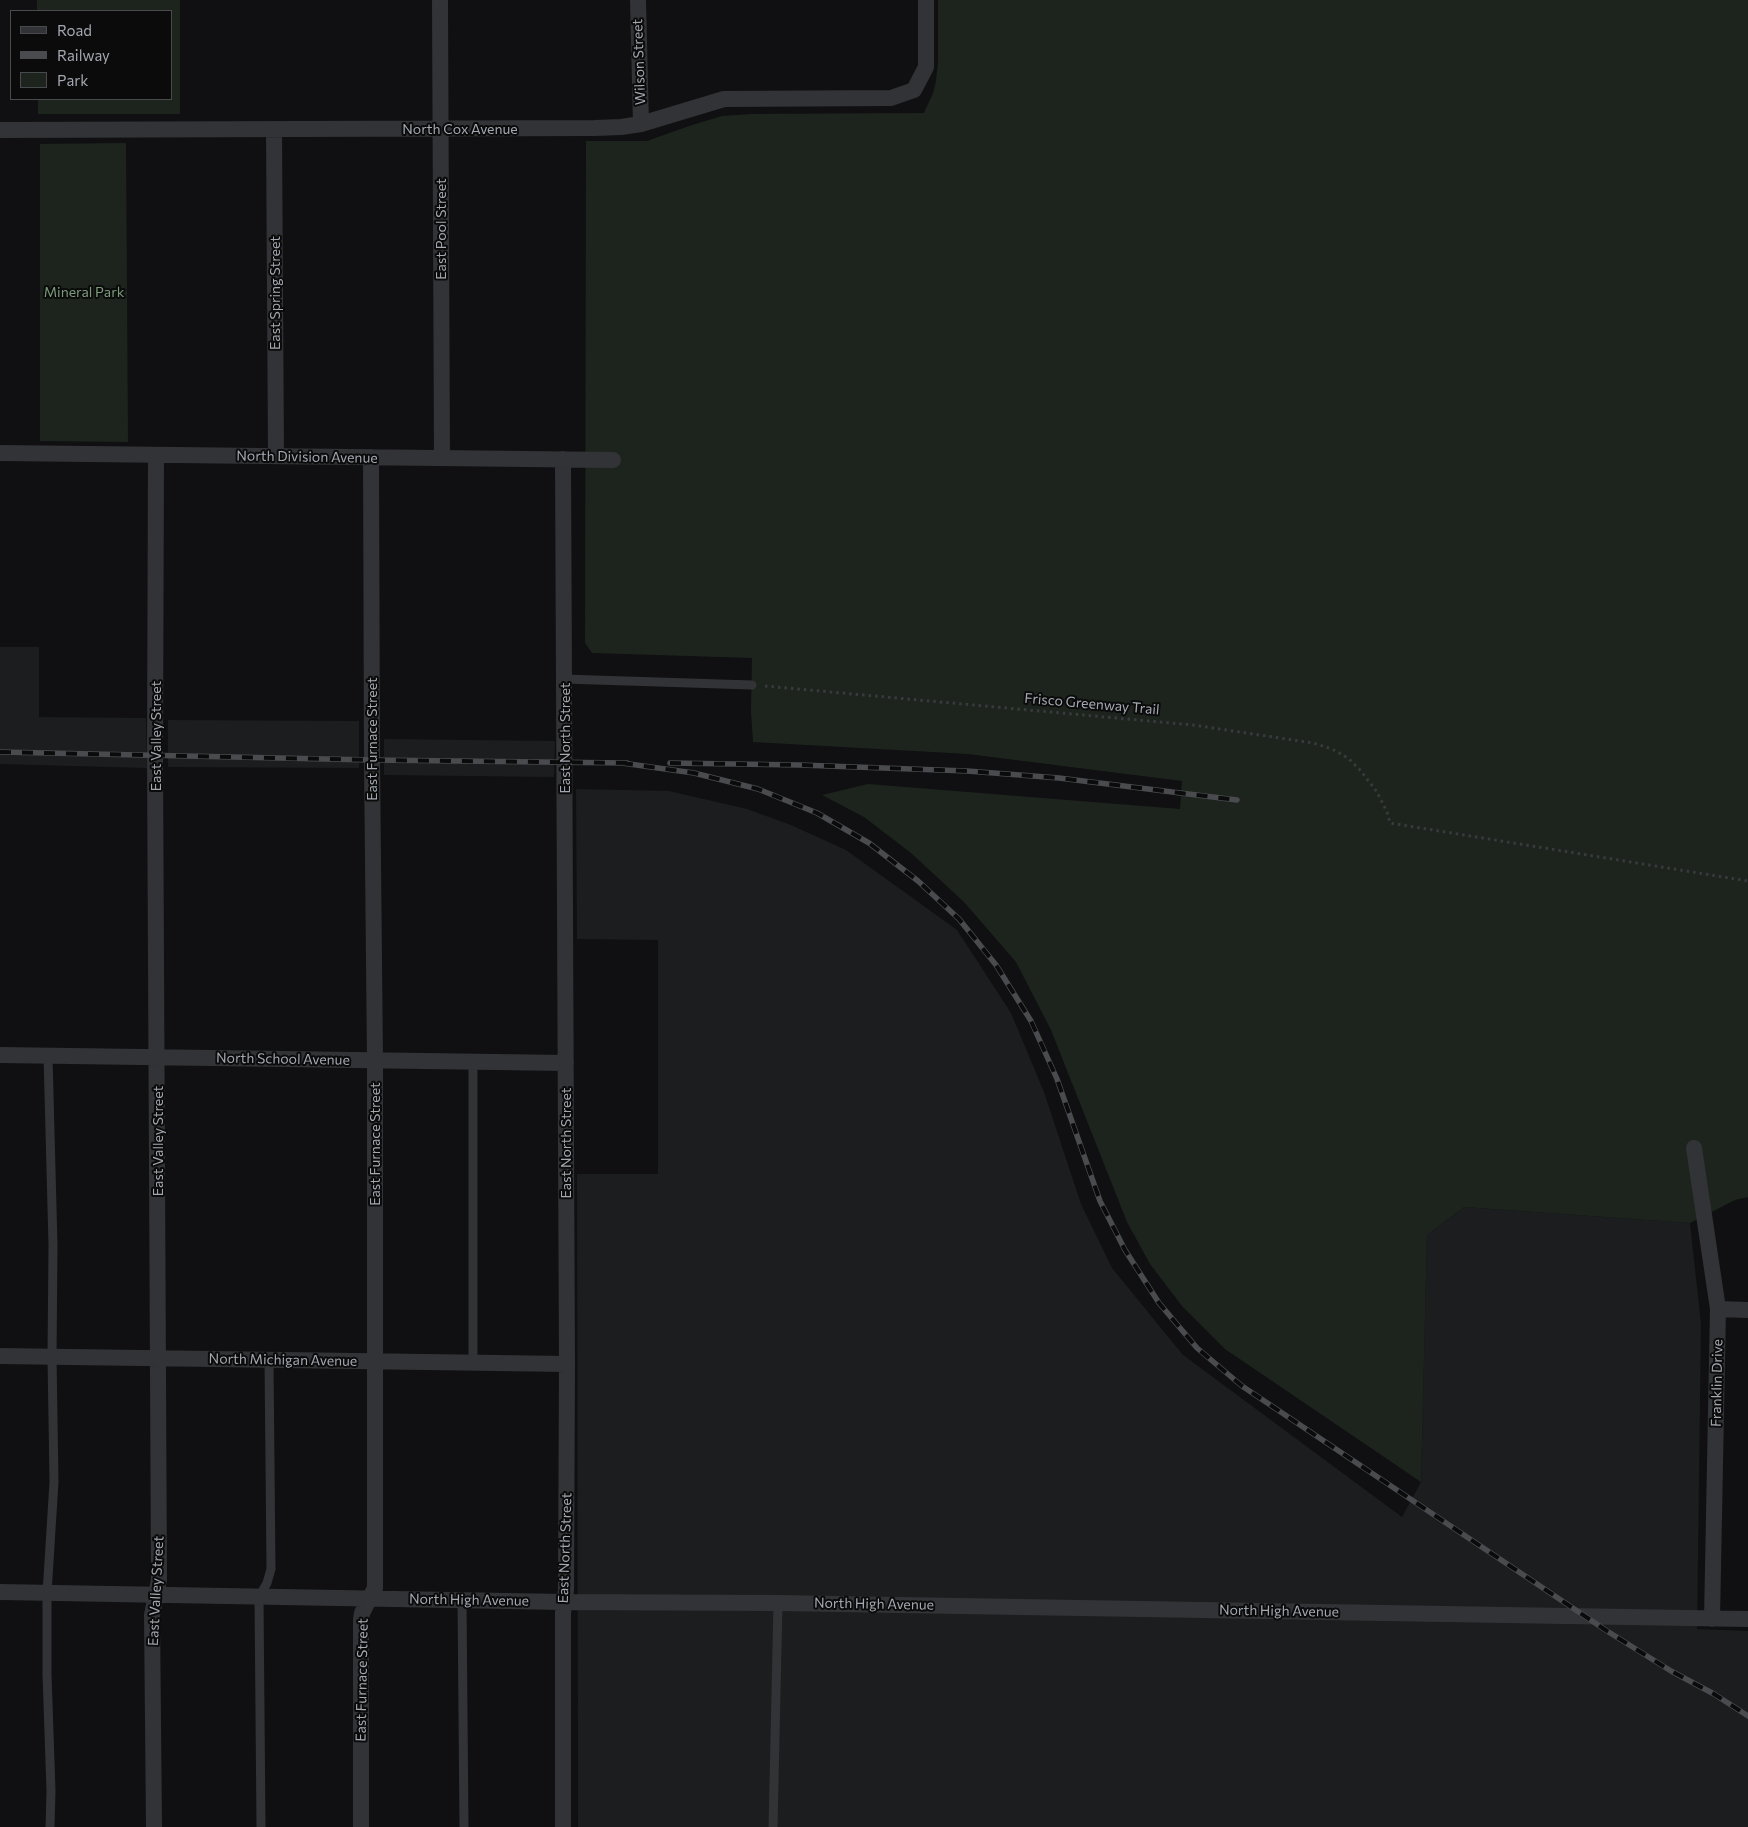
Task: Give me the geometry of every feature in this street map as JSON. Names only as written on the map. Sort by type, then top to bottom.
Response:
[{"type":"street","name":"East Pool Street","points":[[440,0],[442,458]]},
{"type":"street","name":"Wilson Street","points":[[638,0],[641,124]]},
{"type":"street","name":"North Cox Avenue","points":[[0,130],[595,128],[641,124],[724,100],[891,98],[914,90],[926,67],[926,0]]},
{"type":"street","name":"East Spring Street","points":[[274,129],[276,456]]},
{"type":"street","name":"North Division Avenue","points":[[0,453],[613,460]]},
{"type":"street","name":"East Valley Street","points":[[154,1827],[152,1615],[159,1580],[158,1057],[155,756],[156,455]]},
{"type":"street","name":"East Furnace Street","points":[[361,1827],[361,1619],[375,1588],[375,1061],[371,457]]},
{"type":"street","name":"East North Street","points":[[564,459],[567,1364],[566,1590],[563,1602],[564,1827]]},
{"type":"street","name":"North School Avenue","points":[[0,1055],[566,1063]]},
{"type":"street","name":"Franklin Drive","points":[[1694,1148],[1718,1309],[1712,1618]]},
{"type":"street","points":[[1718,1309],[1748,1310]]},
{"type":"street","name":"North Michigan Avenue","points":[[0,1356],[567,1364]]},
{"type":"street","name":"North High Avenue","points":[[0,1592],[1748,1619]]},
{"type":"lane","points":[[564,679],[752,685]]},
{"type":"lane","points":[[48,1056],[53,1245],[54,1482],[47,1593],[50,1827]]},
{"type":"lane","points":[[472,1062],[473,1363]]},
{"type":"lane","points":[[262,1827],[259,1597],[267,1583],[271,1569],[269,1360]]},
{"type":"lane","points":[[462,1600],[464,1827]]},
{"type":"lane","points":[[774,1827],[778,1603]]},
{"type":"path","name":"Frisco Greenway Trail","points":[[752,685],[1193,725],[1314,743],[1332,749],[1348,758],[1377,792],[1390,823],[1748,881]]},
{"type":"shaded area","points":[[0,647],[39,647],[39,717],[146,718],[147,768],[0,764]]},
{"type":"shaded area","points":[[168,720],[359,721],[359,768],[168,767]]},
{"type":"shaded area","points":[[384,739],[555,741],[554,777],[384,775]]},
{"type":"shaded area","points":[[576,789],[669,791],[747,809],[791,825],[846,850],[957,930],[1011,1013],[1044,1092],[1081,1204],[1112,1268],[1183,1355],[1402,1517],[1421,1482],[1427,1235],[1464,1207],[1690,1223],[1701,1324],[1697,1629],[1748,1631],[1748,1827],[578,1827],[577,1174],[658,1174],[658,940],[577,939]]},
{"type":"green space","points":[[37,0],[180,0],[180,114],[38,114],[38,100],[172,100],[172,10],[37,10]]},
{"type":"green space","points":[[938,0],[1748,0],[1748,1197],[1735,1200],[1690,1223],[1464,1207],[1427,1235],[1421,1482],[1225,1349],[1182,1306],[1150,1264],[1127,1222],[1051,1030],[1016,962],[964,902],[911,853],[864,817],[822,795],[868,784],[1180,809],[1182,781],[968,754],[753,742],[751,712],[752,658],[592,653],[585,643],[586,141],[647,141],[722,116],[751,114],[924,113],[936,81],[938,62]]},
{"type":"green space","name":"Mineral Park","points":[[126,143],[128,442],[40,441],[40,144]]},
{"type":"railway","points":[[0,752],[627,763]]},
{"type":"railway","points":[[622,763],[694,773],[758,789],[817,813],[869,843],[918,881],[959,919],[996,965],[1031,1021],[1057,1079],[1100,1201],[1125,1250],[1159,1303],[1197,1348],[1242,1386],[1607,1631],[1748,1716]]},
{"type":"railway","points":[[670,763],[800,765],[967,771],[1059,778],[1237,800]]}]
